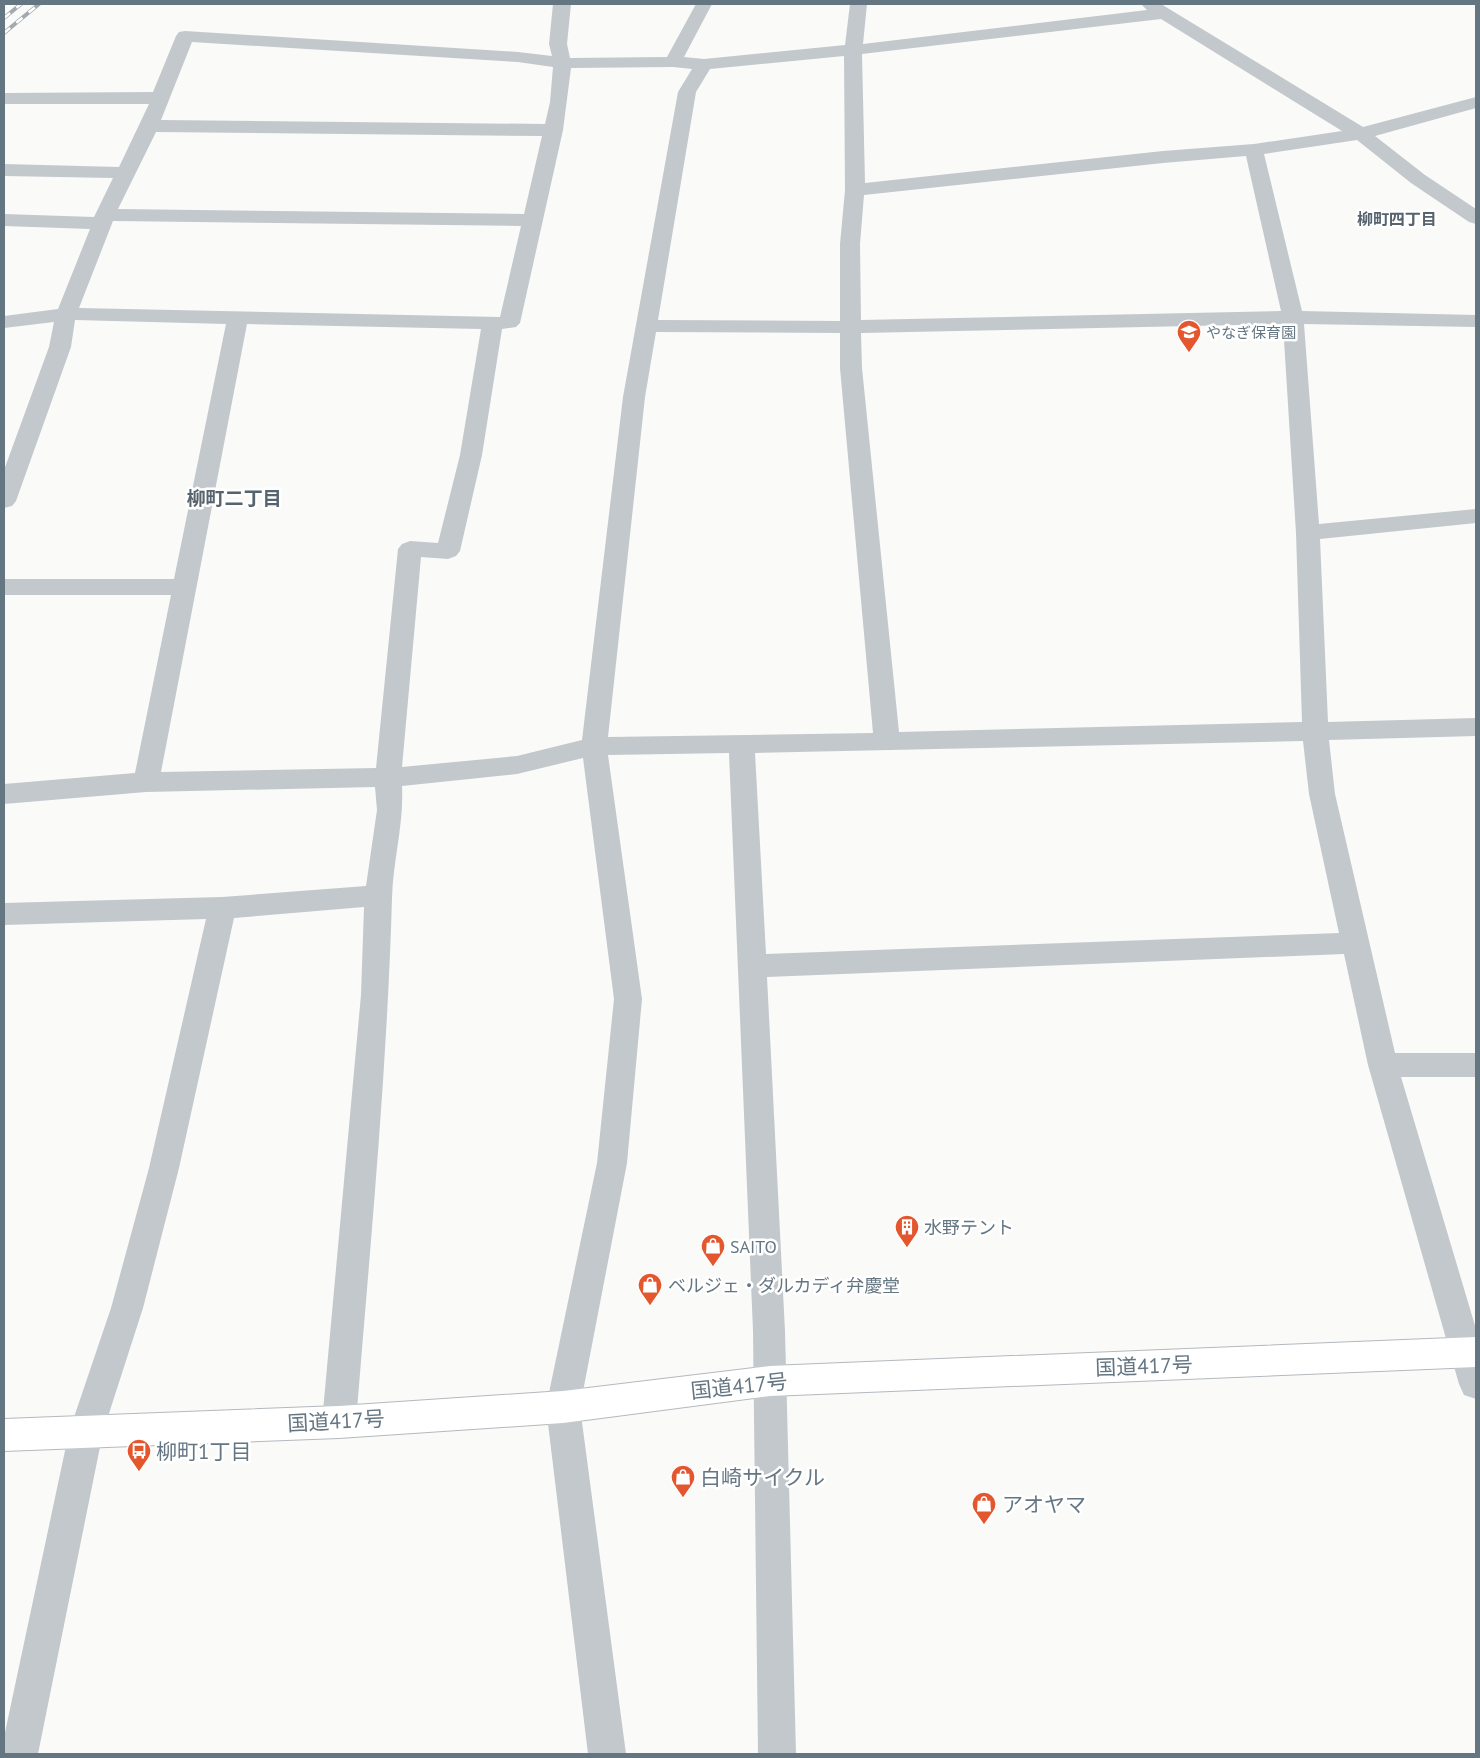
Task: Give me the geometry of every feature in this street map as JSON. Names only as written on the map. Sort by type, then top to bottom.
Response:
[{"type":"highway","name":"国道417号","points":[[4,1435],[339,1422],[563,1407],[770,1381],[1472,1352]]},
{"type":"street","points":[[4,322],[66,314],[509,323],[559,102],[562,62],[558,44],[562,4]]},
{"type":"street","points":[[673,62],[704,4]]},
{"type":"street","points":[[858,4],[853,50],[855,190],[850,244],[850,368],[886,742]]},
{"type":"street","points":[[4,501],[60,347],[66,314],[103,219],[149,126],[185,36],[518,57],[562,62],[673,62],[704,64],[853,50],[1157,9],[1361,134],[1418,180],[1476,218]]},
{"type":"street","points":[[607,1754],[563,1407],[612,1163],[628,999],[594,746],[634,397],[659,244],[666,216],[687,92],[704,64]]},
{"type":"street","points":[[4,98],[161,98]]},
{"type":"street","points":[[855,190],[1162,157],[1254,150],[1290,143],[1361,134],[1476,102]]},
{"type":"street","points":[[149,126],[554,130]]},
{"type":"street","points":[[1254,150],[1292,317],[1308,533],[1315,730],[1322,794],[1384,1065],[1472,1352],[1476,1384]]},
{"type":"street","points":[[4,170],[126,172]]},
{"type":"street","points":[[4,220],[532,220]]},
{"type":"street","points":[[647,326],[849,327],[1292,317],[1476,321]]},
{"type":"street","points":[[146,782],[238,318]]},
{"type":"street","points":[[339,1422],[375,994],[378,895],[390,810],[388,777],[410,549],[448,551],[471,455],[492,324]]},
{"type":"street","points":[[1308,533],[1476,516]]},
{"type":"street","points":[[4,588],[183,588]]},
{"type":"street","points":[[4,794],[146,782],[431,775],[517,765],[594,746],[886,742],[1476,727]]},
{"type":"street","points":[[742,744],[770,1381],[777,1754]]},
{"type":"street","points":[[4,914],[222,908],[378,895]]},
{"type":"street","points":[[19,1754],[86,1432],[127,1308],[162,1178],[222,908]]},
{"type":"street","points":[[753,966],[1356,943]]},
{"type":"street","points":[[1384,1065],[1476,1065]]},
{"type":"railway","points":[[4,18],[21,4]]},
{"type":"railway","points":[[4,33],[39,4]]},
{"type":"place","name":"やなぎ保育園","points":[[1189,353]]},
{"type":"place","name":"水野テント","points":[[907,1248]]},
{"type":"place","name":"SAITO","points":[[713,1267]]},
{"type":"place","name":"ベルジェ・ダルカディ弁慶堂","points":[[650,1306]]},
{"type":"place","name":"柳町1丁目","points":[[139,1472]]},
{"type":"place","name":"白崎サイクル","points":[[683,1498]]},
{"type":"place","name":"アオヤマ","points":[[984,1525]]},
{"type":"district","name":"柳町四丁目","points":[[1397,219]]},
{"type":"district","name":"柳町二丁目","points":[[234,498]]}]
